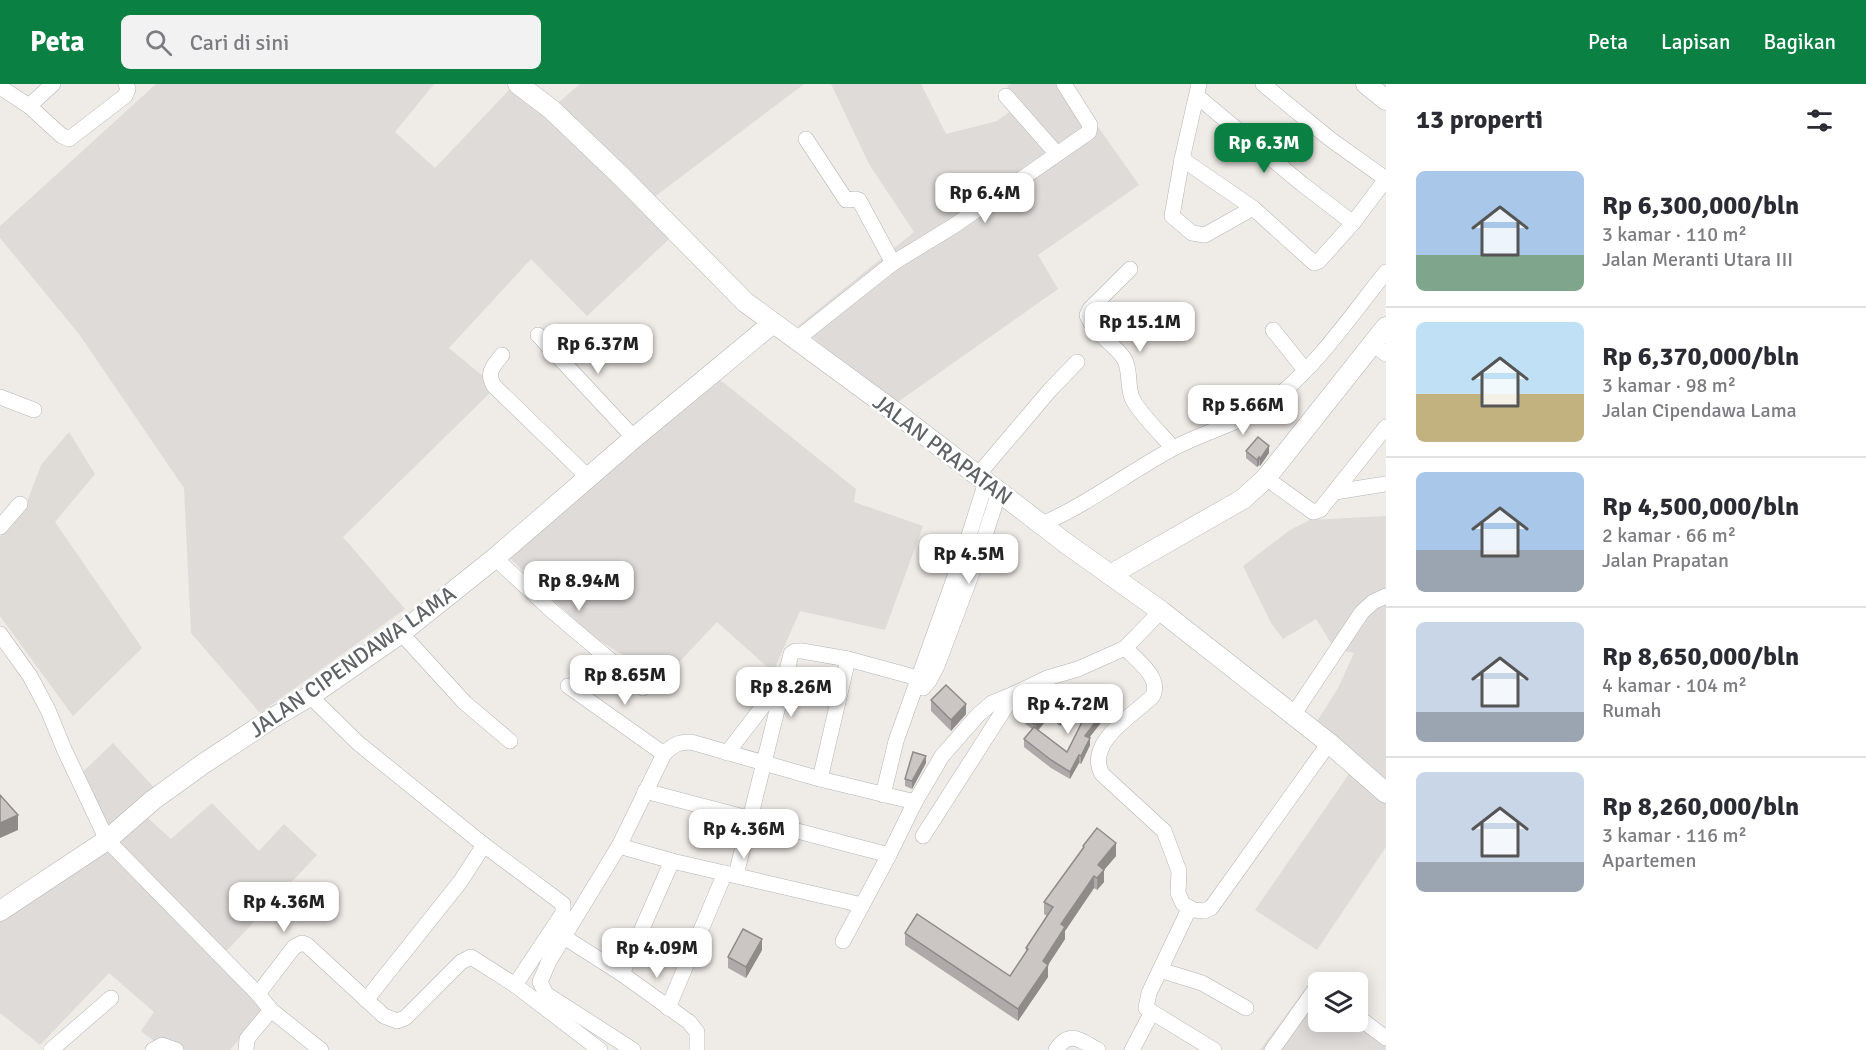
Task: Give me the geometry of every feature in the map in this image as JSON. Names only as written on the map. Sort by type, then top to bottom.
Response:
[{"type":"street","points":[[29,106],[53,84]]},
{"type":"street","points":[[0,87],[29,106],[69,140],[125,96],[128,89],[126,84]]},
{"type":"street","name":"JALAN PRAPATAN","points":[[518,84],[551,109],[745,302],[1161,611],[1329,743],[1386,793]]},
{"type":"street","points":[[797,339],[893,263],[955,225],[1090,130],[1090,126],[1064,84]]},
{"type":"street","points":[[1182,159],[1252,208],[1312,262],[1319,261],[1353,223],[1386,179],[1330,139],[1263,84]]},
{"type":"street","points":[[1366,84],[1386,100]]},
{"type":"street","points":[[1252,208],[1205,235],[1192,233],[1172,216],[1198,90],[1302,184],[1353,223]]},
{"type":"street","points":[[1006,96],[1056,153]]},
{"type":"street","points":[[806,139],[846,200],[856,198],[859,200],[893,263]]},
{"type":"street","points":[[1130,269],[1090,309],[1088,315],[1101,335],[1124,358],[1133,401],[1173,448]]},
{"type":"street","points":[[1042,524],[1090,500],[1173,448],[1259,410],[1281,394],[1305,370],[1386,272]]},
{"type":"street","name":"JALAN CIPENDAWA LAMA","points":[[0,911],[107,840],[153,800],[234,743],[310,696],[401,633],[495,558],[634,438],[773,323]]},
{"type":"street","points":[[1110,575],[1243,499],[1266,478],[1379,349],[1386,327]]},
{"type":"street","points":[[1273,330],[1305,370]]},
{"type":"street","points":[[538,335],[634,438]]},
{"type":"street","points":[[502,355],[490,372],[494,386],[588,478]]},
{"type":"street","points":[[883,795],[893,749],[911,701],[924,679],[958,589],[987,483],[1050,390],[1077,362]]},
{"type":"street","points":[[0,397],[34,410]]},
{"type":"street","points":[[1266,478],[1315,512],[1320,510],[1385,429]]},
{"type":"street","points":[[1335,492],[1386,484]]},
{"type":"street","points":[[0,527],[20,504]]},
{"type":"street","points":[[495,558],[559,617],[643,688]]},
{"type":"street","points":[[1293,716],[1362,612],[1373,602],[1386,596]]},
{"type":"street","points":[[843,941],[915,802],[942,756],[968,724],[992,703],[1047,678],[1078,669],[1125,648],[1161,611]]},
{"type":"street","points":[[401,633],[465,703],[510,741]]},
{"type":"street","points":[[0,634],[30,676],[48,710],[107,840],[271,1010],[321,1050]]},
{"type":"street","points":[[1125,648],[1154,681],[1156,690],[1152,697],[1103,742],[1098,760],[1099,768],[1102,774],[1164,831],[1179,871],[1179,897],[1189,909],[1204,911],[1211,908],[1329,743]]},
{"type":"street","points":[[668,1008],[730,874],[751,818],[789,657],[795,651],[848,659],[924,679]]},
{"type":"street","points":[[820,779],[848,659]]},
{"type":"street","points":[[727,753],[784,680]]},
{"type":"street","points":[[568,686],[664,754]]},
{"type":"street","points":[[923,836],[1014,694]]},
{"type":"street","points":[[310,696],[358,743],[484,845],[562,902],[563,913],[515,986]]},
{"type":"street","points":[[633,1050],[543,990],[540,982],[543,973],[619,846],[664,754],[675,744],[684,742],[915,802]]},
{"type":"street","points":[[645,790],[889,855]]},
{"type":"street","points":[[366,1000],[460,882],[484,845]]},
{"type":"street","points":[[619,846],[672,861],[862,905]]},
{"type":"street","points":[[622,974],[672,861]]},
{"type":"street","points":[[1189,909],[1160,970],[1146,1008],[1214,1050]]},
{"type":"street","points":[[564,937],[622,974],[689,1022],[697,1032],[698,1050]]},
{"type":"street","points":[[258,994],[294,947],[302,943],[307,945],[384,1016],[395,1021],[400,1020],[460,962],[470,957],[515,986],[600,1050]]},
{"type":"street","points":[[1160,970],[1202,983],[1246,1008]]},
{"type":"street","points":[[51,1050],[111,998]]},
{"type":"street","points":[[1272,1050],[1308,999]]},
{"type":"street","points":[[246,1050],[247,1039],[271,1010]]},
{"type":"street","points":[[1132,1050],[1152,1012]]},
{"type":"street","points":[[1368,1024],[1386,1038]]},
{"type":"street","points":[[1056,1050],[1064,1040],[1069,1038],[1077,1039],[1098,1050]]},
{"type":"street","points":[[153,1050],[162,1045],[176,1050]]},
{"type":"shaded area","points":[[156,84],[434,84],[395,132],[435,168],[512,87],[545,114],[580,84],[804,84],[653,198],[683,226],[587,316],[531,259],[449,348],[496,387],[343,537],[405,609],[260,713],[191,633],[184,488],[79,334],[0,238],[0,226]]},
{"type":"shaded area","points":[[831,84],[921,84],[946,134],[997,121],[1020,104],[1007,86],[1011,84],[1068,84],[1139,185],[1038,255],[1058,289],[895,404],[798,326],[914,232],[869,164]]},
{"type":"shaded area","points":[[708,370],[856,489],[854,502],[923,526],[885,630],[800,611],[773,672],[717,622],[663,679],[593,637],[498,547]]},
{"type":"shaded area","points":[[69,432],[95,474],[55,522],[142,648],[73,716],[0,616],[0,537],[27,502],[41,465]]},
{"type":"shaded area","points":[[1386,516],[1386,847],[1317,950],[1255,910],[1360,758],[1316,723],[1338,688],[1354,653],[1334,648],[1316,619],[1283,639],[1271,623],[1243,566],[1290,530],[1310,520]]},
{"type":"shaded area","points":[[113,743],[160,794],[139,810],[171,839],[212,803],[259,851],[284,824],[317,855],[219,959],[268,1005],[230,1050],[166,1050],[141,1031],[154,1012],[109,973],[40,1045],[0,1013],[0,906],[107,840],[72,782]]},
{"type":"shaded area","points":[[1308,985],[1308,1032],[1368,1032],[1368,1026],[1386,1032],[1386,1050],[1260,1050]]},
{"type":"building","points":[[1258,437],[1269,446],[1257,460],[1246,451]]},
{"type":"building","points":[[946,685],[966,704],[951,720],[931,700]]},
{"type":"building","points":[[1075,691],[1103,712],[1085,736],[1090,738],[1070,772],[1024,739],[1034,727],[1067,752],[1084,718],[1065,704]]},
{"type":"building","points":[[1027,693],[1041,704],[1049,694],[1068,708],[1060,718],[1049,709],[1036,725],[1014,708]]},
{"type":"building","points":[[913,752],[926,756],[912,781],[905,779]]},
{"type":"building","points":[[0,795],[18,815],[0,823]]},
{"type":"building","points":[[1097,828],[1116,843],[1098,865],[1104,870],[1097,878],[1094,876],[1061,924],[1065,927],[1043,961],[1048,965],[1018,1009],[905,933],[917,914],[1010,976],[1053,907],[1044,902]]},
{"type":"building","points":[[743,929],[762,939],[746,967],[728,957]]}]
